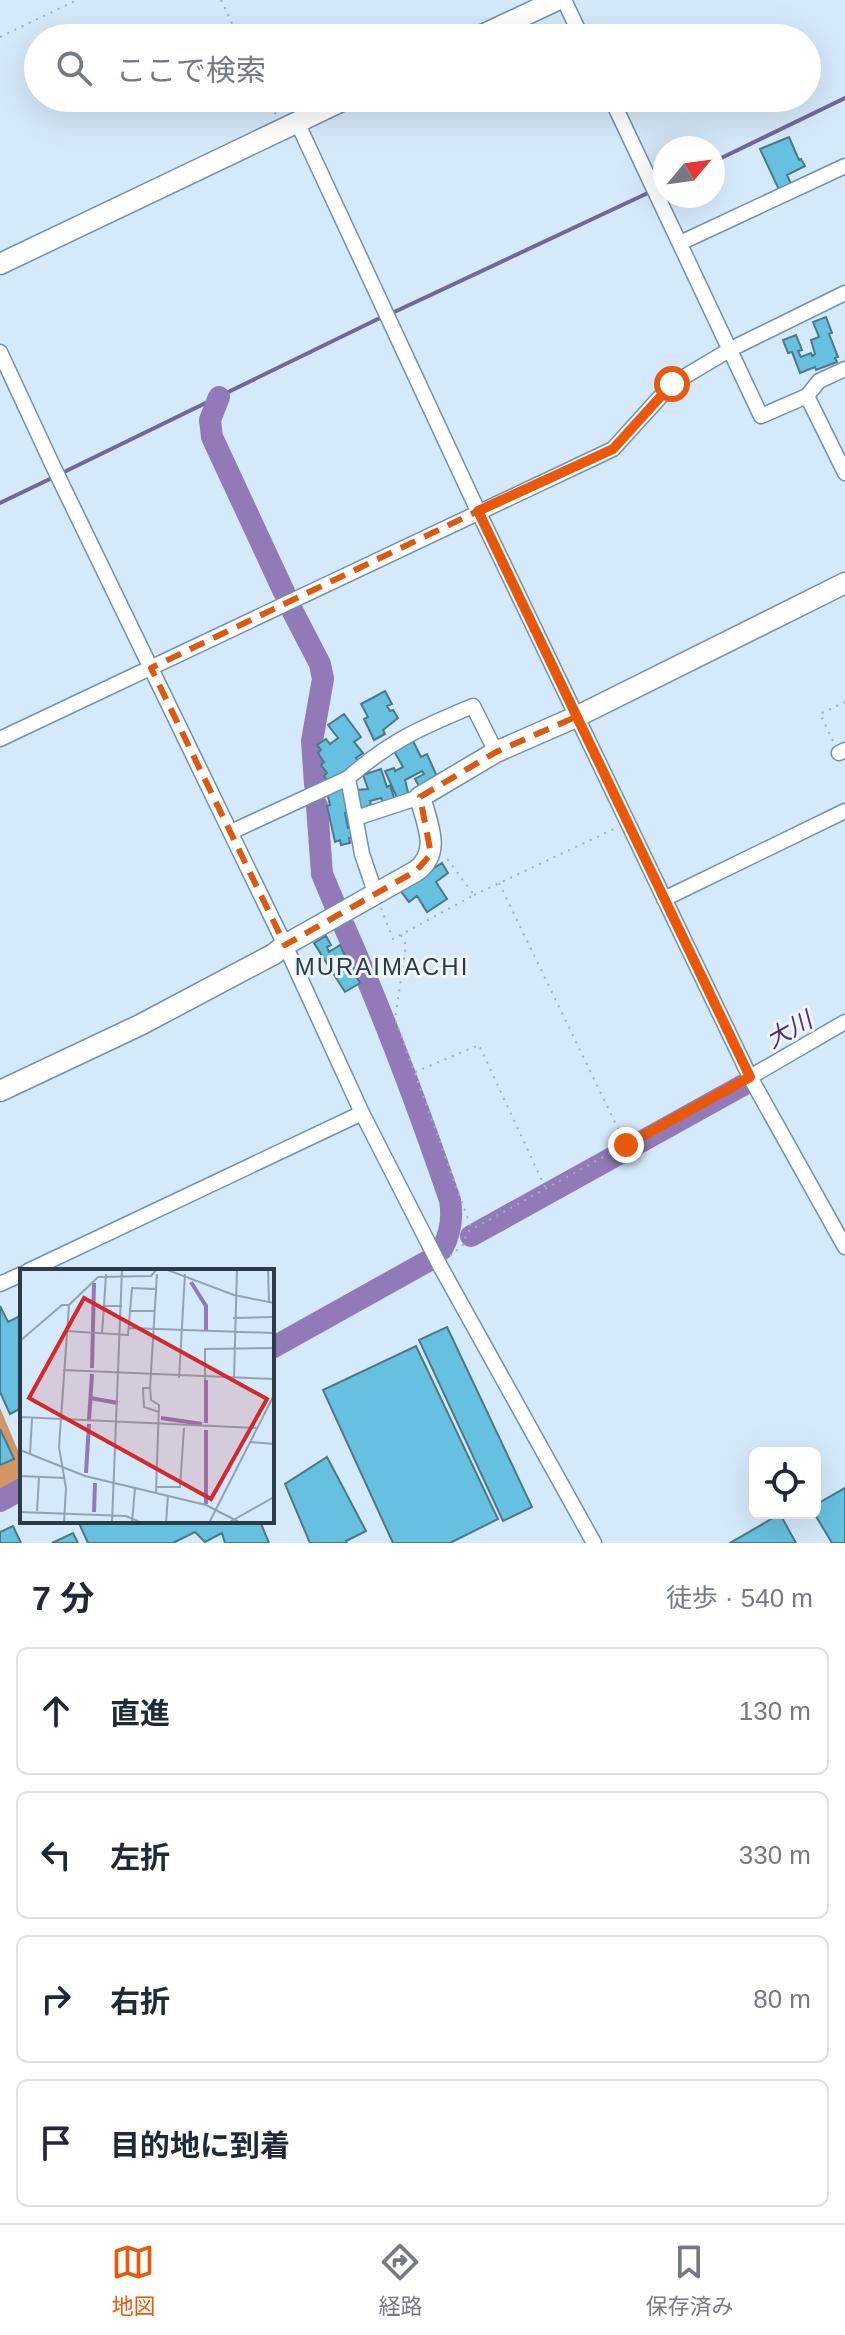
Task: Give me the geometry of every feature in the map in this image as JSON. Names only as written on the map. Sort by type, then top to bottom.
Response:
[{"type":"street","points":[[506,24],[557,0]]},
{"type":"street","points":[[564,0],[575,24]]},
{"type":"street","points":[[0,264],[318,112]]},
{"type":"street","points":[[618,112],[761,416],[807,396],[819,381],[845,369]]},
{"type":"street","points":[[290,125],[387,314],[478,511],[750,1077],[845,1247]]},
{"type":"street","points":[[680,243],[845,166]]},
{"type":"street","points":[[0,739],[613,449],[672,384],[731,349],[845,293]]},
{"type":"street","points":[[0,352],[285,945],[362,1113],[439,1264],[594,1543]]},
{"type":"street","points":[[807,396],[839,445],[845,473]]},
{"type":"street","points":[[356,818],[420,797],[496,752],[578,716],[845,583]]},
{"type":"street","points":[[231,832],[348,778],[374,755],[413,731],[473,706],[496,752]]},
{"type":"street","points":[[348,778],[362,854],[376,895]]},
{"type":"street","points":[[0,1091],[140,1025],[274,954],[426,864],[431,854],[430,838],[420,797]]},
{"type":"street","points":[[664,899],[845,811]]},
{"type":"street","points":[[750,1077],[845,1022]]},
{"type":"street","points":[[32,1269],[362,1113]]},
{"type":"street","points":[[0,1284],[20,1275]]},
{"type":"path","points":[[27,24],[77,0]]},
{"type":"path","points":[[221,0],[232,24]]},
{"type":"path","points":[[0,37],[24,25]]},
{"type":"path","points":[[279,112],[290,125]]},
{"type":"path","points":[[842,752],[820,714],[845,702]]},
{"type":"path","points":[[376,895],[393,939],[474,895],[628,823]]},
{"type":"path","points":[[426,864],[446,856],[474,895]]},
{"type":"path","points":[[499,883],[626,1145]]},
{"type":"path","points":[[401,935],[406,945],[395,1019],[472,1230]]},
{"type":"path","points":[[414,1072],[479,1045],[546,1189]]},
{"type":"path","points":[[439,1264],[463,1245],[467,1232],[750,1077]]},
{"type":"highlighted area","points":[[478,511],[578,716],[496,752],[420,797],[431,854],[416,871],[285,945],[151,668]]},
{"type":"shaded area","points":[[0,1408],[20,1455],[20,1492],[0,1502]]},
{"type":"building","points":[[789,137],[805,166],[787,175],[792,186],[780,192],[760,149]]},
{"type":"building","points":[[826,317],[837,362],[800,373],[792,352],[788,353],[783,340],[796,335],[802,350],[798,351],[801,357],[811,353],[812,356],[815,354],[811,340],[819,337],[813,322]]},
{"type":"building","points":[[385,691],[392,704],[387,706],[398,718],[383,730],[385,734],[374,740],[361,704]]},
{"type":"building","points":[[344,714],[361,737],[354,742],[363,753],[356,758],[358,761],[329,783],[324,776],[327,773],[321,765],[324,762],[317,745],[326,739],[330,744],[338,738],[328,725]]},
{"type":"building","points":[[413,741],[421,757],[427,754],[438,779],[420,788],[415,779],[424,774],[422,771],[405,780],[409,796],[398,800],[385,771],[403,767],[394,751]]},
{"type":"building","points":[[381,769],[395,801],[384,804],[381,798],[370,801],[367,809],[359,810],[356,790],[368,789],[363,775]]},
{"type":"building","points":[[344,788],[348,828],[353,827],[355,837],[349,838],[350,843],[341,845],[340,840],[335,842],[327,792]]},
{"type":"building","points":[[442,863],[448,873],[436,882],[447,899],[427,912],[417,896],[409,902],[400,890]]},
{"type":"building","points":[[326,936],[331,945],[327,947],[329,952],[340,945],[358,975],[360,983],[345,992],[314,943]]},
{"type":"building","points":[[0,1306],[8,1322],[20,1316],[20,1409],[10,1414],[0,1392]]},
{"type":"building","points":[[447,1327],[532,1507],[503,1521],[419,1340]]},
{"type":"building","points":[[416,1346],[498,1519],[450,1543],[393,1543],[323,1390]]},
{"type":"building","points":[[0,1429],[14,1459],[0,1465]]},
{"type":"building","points":[[327,1457],[366,1531],[347,1543],[310,1543],[285,1484]]},
{"type":"building","points":[[845,1488],[845,1543],[832,1543],[818,1519],[821,1519],[821,1502]]},
{"type":"building","points":[[771,1519],[783,1519],[796,1543],[730,1543]]},
{"type":"building","points":[[79,1523],[261,1523],[269,1543],[225,1543],[222,1533],[205,1542],[195,1532],[173,1543],[88,1543]]},
{"type":"building","points":[[13,1526],[21,1543],[0,1543],[0,1532]]},
{"type":"building","points":[[73,1533],[78,1543],[52,1543]]},
{"type":"waterway","points":[[821,110],[845,98]]},
{"type":"waterway","points":[[725,156],[816,112]]},
{"type":"waterway","points":[[390,314],[650,192]]},
{"type":"waterway","points":[[64,472],[382,317]]},
{"type":"waterway","points":[[219,397],[210,420],[212,437],[284,592]]},
{"type":"waterway","points":[[0,503],[52,478]]},
{"type":"waterway","points":[[293,612],[320,664],[323,679],[312,741],[315,784]]},
{"type":"waterway","points":[[317,806],[322,874],[335,905]]},
{"type":"waterway","points":[[344,926],[400,1062],[450,1200],[450,1225],[442,1249]]},
{"type":"waterway","points":[[471,1236],[747,1083]]},
{"type":"waterway","name":"大川","points":[[274,1347],[428,1261]]},
{"type":"waterway","name":"大川","points":[[0,1501],[20,1490]]},
{"type":"district","name":"MURAIMACHI","points":[[382,967]]},
{"type":"route","points":[[626,1145],[750,1077],[478,511],[613,449],[672,384]]}]
